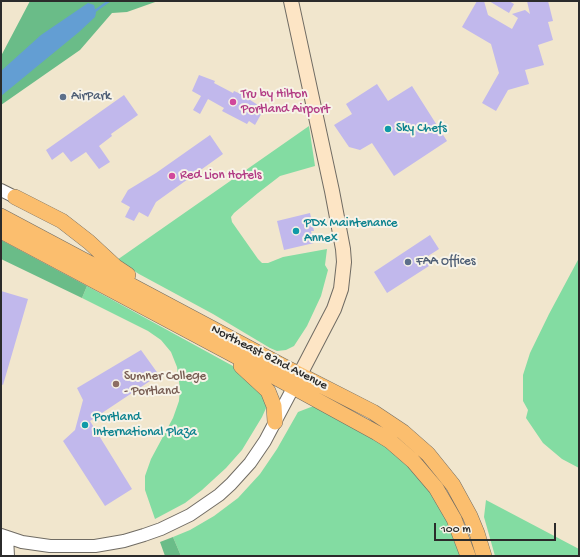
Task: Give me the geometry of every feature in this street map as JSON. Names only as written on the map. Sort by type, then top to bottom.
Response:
[{"type":"main road","points":[[290,1],[332,190],[344,262],[341,289],[334,309],[297,381]]},
{"type":"main road","points":[[15,197],[62,222],[89,242],[116,267],[171,307]]},
{"type":"main road","name":"Northeast 82nd Avenue","points":[[1,216],[171,307],[297,381],[390,441],[413,461],[425,474],[446,502],[468,556]]},
{"type":"main road","name":"Northeast 82nd Avenue","points":[[1,231],[226,351],[378,415],[404,432],[441,469],[464,503],[477,533],[484,556]]},
{"type":"main road","points":[[226,351],[268,391],[274,406],[275,422]]},
{"type":"street","points":[[1,190],[15,197]]},
{"type":"street","points":[[8,556],[3,539],[43,545],[80,547],[95,546],[124,541],[161,529],[200,509],[219,496],[258,453],[297,381]]},
{"type":"green space","points":[[30,1],[158,1],[127,12],[112,13],[80,50],[1,105],[1,56]]},
{"type":"green space","points":[[309,126],[315,166],[280,176],[231,217],[232,222],[262,263],[268,263],[283,257],[327,249],[325,265],[328,270],[321,296],[307,326],[294,346],[286,350],[277,351],[270,348],[117,260]]},
{"type":"green space","points":[[1,240],[87,286],[82,298],[1,259]]},
{"type":"green space","points":[[579,258],[579,468],[562,459],[543,443],[526,418],[528,410],[523,401],[523,375],[530,353]]},
{"type":"green space","points":[[87,286],[242,371],[255,382],[267,406],[242,450],[226,468],[185,503],[155,519],[145,490],[145,476],[151,459],[173,418],[179,401],[180,389],[177,367],[171,352],[161,340],[148,331],[82,298]]},
{"type":"green space","points":[[311,407],[316,407],[384,444],[401,457],[432,494],[450,522],[462,556],[181,556],[173,537],[190,530],[214,516],[238,498],[260,474],[277,449],[298,412]]},
{"type":"green space","points":[[486,500],[579,549],[579,556],[495,556],[484,517]]},
{"type":"green space","points":[[173,537],[181,556],[165,556],[160,542]]},
{"type":"water","points":[[88,3],[94,5],[96,13],[95,17],[1,96],[1,71],[41,35]]},
{"type":"building","points":[[477,1],[484,1],[488,15],[512,29],[518,18],[512,14],[525,10],[530,14],[527,1],[548,1],[553,21],[548,22],[553,40],[538,45],[544,65],[525,70],[529,84],[508,90],[496,111],[482,103],[499,73],[491,44],[462,27]]},
{"type":"building","points":[[489,1],[509,1],[514,4],[509,13]]},
{"type":"building","name":"Tru by Hilton Portland Airport","points":[[199,75],[215,81],[214,83],[233,93],[234,91],[241,94],[264,109],[255,125],[249,121],[247,124],[222,111],[224,108],[208,99],[200,114],[193,110],[201,96],[192,91]]},
{"type":"building","name":"Sky Chefs","points":[[377,84],[388,101],[412,86],[447,141],[394,176],[372,143],[360,150],[349,147],[334,125],[352,114],[346,104]]},
{"type":"building","points":[[124,95],[138,115],[111,134],[112,136],[99,146],[110,162],[99,169],[86,152],[71,162],[63,152],[52,160],[46,150]]},
{"type":"building","name":"Red Lion Hotels","points":[[210,135],[223,154],[156,202],[148,217],[139,212],[134,221],[125,217],[130,207],[121,202],[128,190],[156,173]]},
{"type":"building","name":"PDX Maintenance Annex","points":[[310,213],[314,231],[311,231],[314,243],[284,250],[277,221]]},
{"type":"building","name":"FAA Offices","points":[[430,235],[439,249],[425,258],[429,266],[387,293],[374,272]]},
{"type":"building","points":[[1,291],[28,299],[3,385],[1,384]]},
{"type":"building","name":"Portland International Plaza","points":[[141,350],[159,375],[90,421],[132,489],[105,506],[63,441],[75,430],[83,400],[77,388]]},
{"type":"waterway","points":[[95,11],[109,1]]},
{"type":"place","name":"AirPark","points":[[63,97]]},
{"type":"place","name":"Tru by Hilton Portland Airport","points":[[233,102]]},
{"type":"place","name":"Sky Chefs","points":[[388,129]]},
{"type":"place","name":"Red Lion Hotels","points":[[172,176]]},
{"type":"place","name":"PDX Maintenance Annex","points":[[296,231]]},
{"type":"place","name":"FAA Offices","points":[[408,262]]},
{"type":"place","name":"Sumner College - Portland","points":[[116,384]]},
{"type":"place","name":"Portland International Plaza","points":[[85,425]]}]
